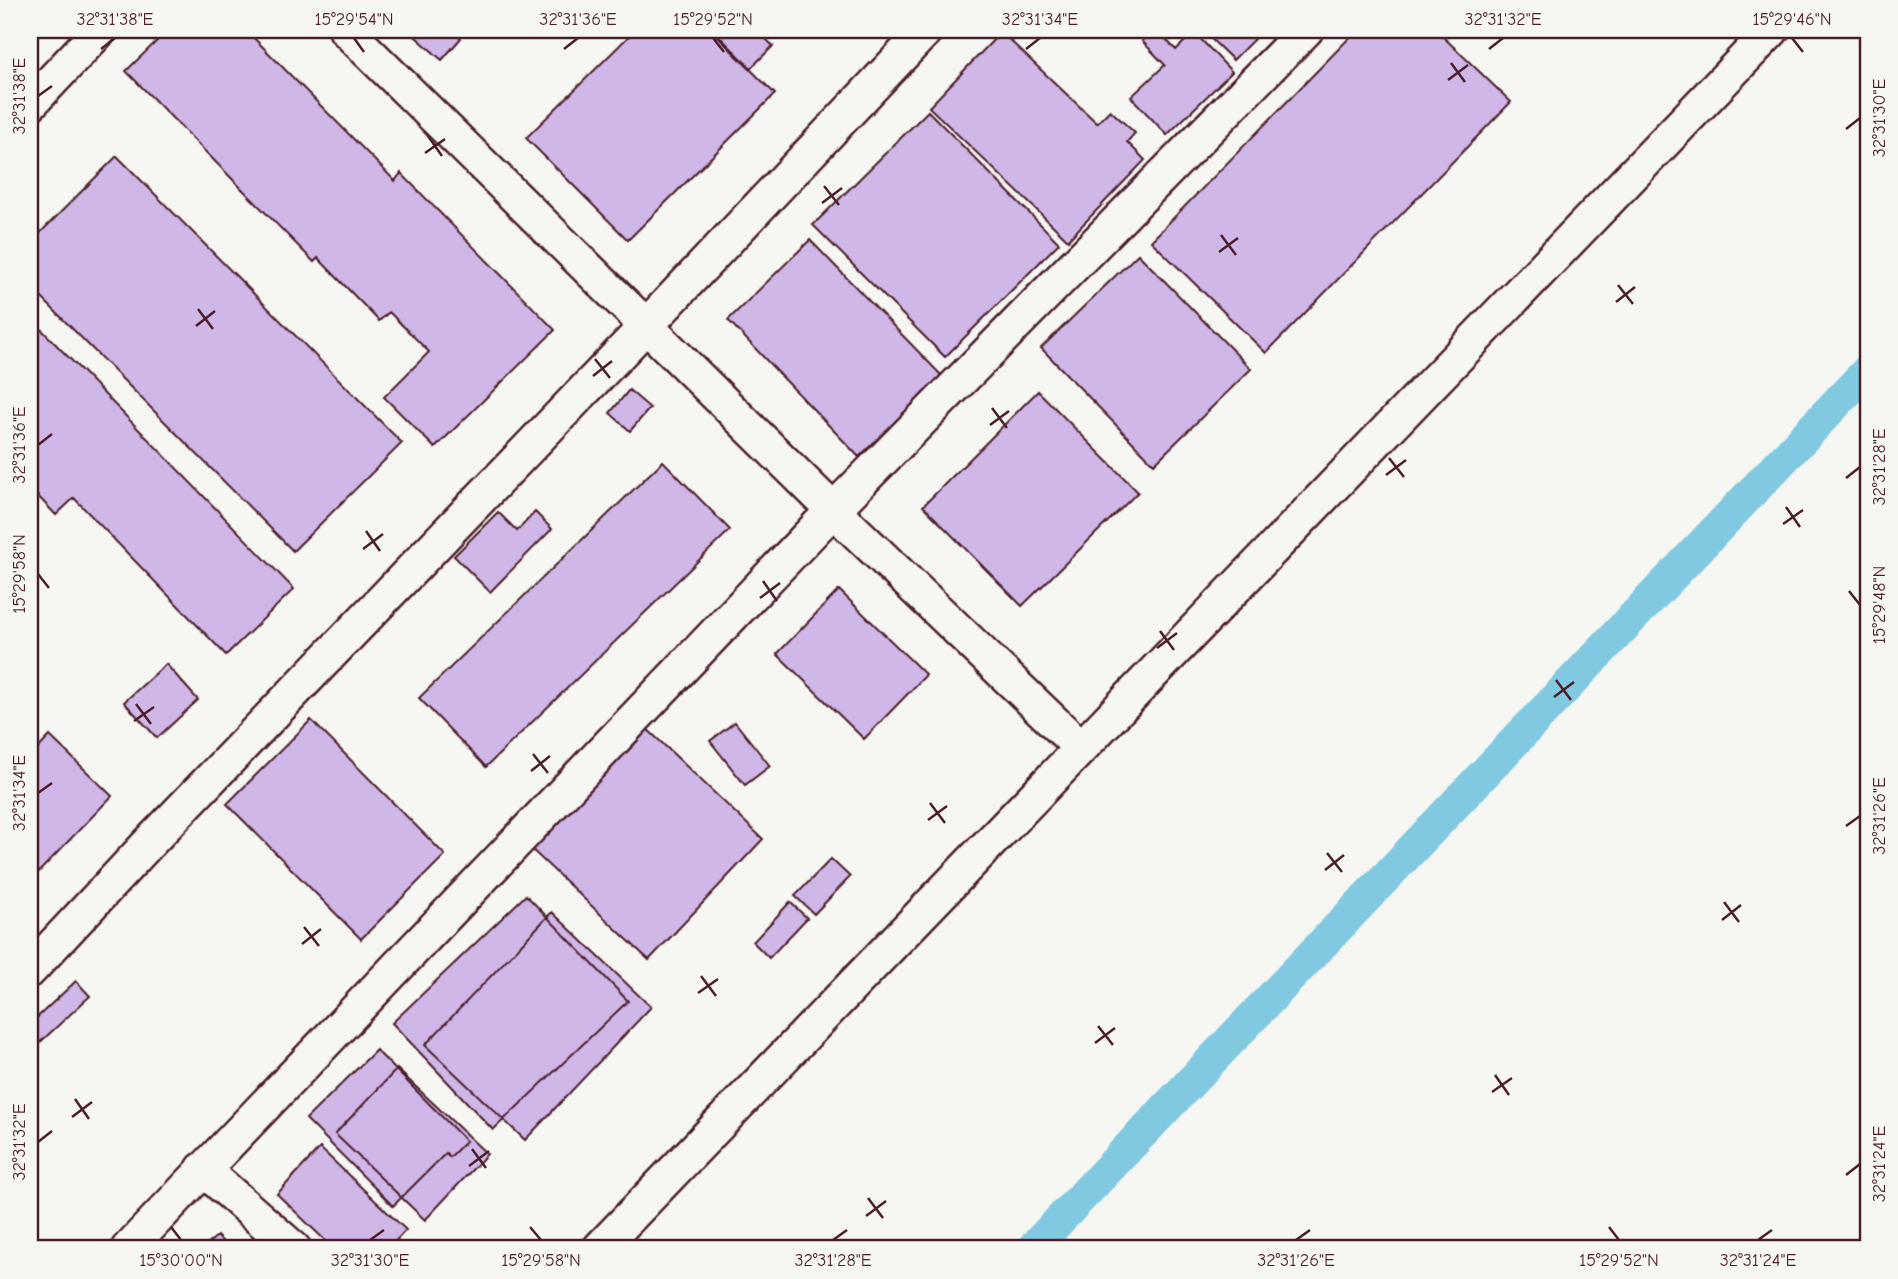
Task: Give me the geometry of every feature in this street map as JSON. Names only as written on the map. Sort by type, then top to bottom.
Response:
[{"type":"street","points":[[30,104],[100,30]]},
{"type":"street","points":[[346,30],[833,510],[1081,748]]},
{"type":"street","points":[[30,970],[926,30]]},
{"type":"street","points":[[128,1249],[338,1032],[833,510],[1306,30]]},
{"type":"street","points":[[598,1249],[1772,30]]},
{"type":"street","points":[[203,1169],[294,1249]]},
{"type":"building","points":[[168,30],[246,30],[395,181],[401,173],[555,330],[435,448],[384,397],[429,352],[389,312],[379,321],[318,258],[314,262],[126,71]]},
{"type":"building","points":[[408,30],[452,30],[461,38],[442,60]]},
{"type":"building","points":[[635,30],[711,30],[775,94],[628,240],[526,138]]},
{"type":"building","points":[[713,30],[757,30],[773,46],[751,68]]},
{"type":"building","points":[[1155,30],[1176,50],[1194,32],[1232,72],[1167,135],[1131,97],[1165,65],[1142,41]]},
{"type":"building","points":[[1202,30],[1263,30],[1233,60]]},
{"type":"building","points":[[1357,30],[1436,30],[1511,102],[1266,353],[1151,241]]},
{"type":"building","points":[[1001,32],[1097,123],[1110,110],[1135,133],[1127,142],[1145,160],[1068,240],[929,107]]},
{"type":"building","points":[[928,111],[1059,243],[945,357],[813,225]]},
{"type":"building","points":[[117,156],[402,443],[293,551],[30,286],[30,243]]},
{"type":"building","points":[[810,240],[942,376],[859,457],[728,320]]},
{"type":"building","points":[[1138,254],[1251,369],[1154,464],[1041,348]]},
{"type":"building","points":[[41,329],[294,589],[226,655],[74,498],[56,515],[30,488],[30,340]]},
{"type":"building","points":[[629,390],[650,408],[630,431],[610,413]]},
{"type":"building","points":[[1038,391],[1138,492],[1022,606],[923,506]]},
{"type":"building","points":[[663,461],[730,530],[486,767],[419,698]]},
{"type":"building","points":[[498,512],[517,531],[535,512],[552,529],[490,592],[454,556]]},
{"type":"building","points":[[839,590],[926,675],[864,739],[777,654]]},
{"type":"building","points":[[166,664],[198,700],[157,738],[124,702]]},
{"type":"building","points":[[311,720],[445,855],[361,939],[227,804]]},
{"type":"building","points":[[735,722],[770,766],[745,785],[710,741]]},
{"type":"building","points":[[643,725],[763,839],[649,960],[529,847]]},
{"type":"building","points":[[50,736],[112,796],[30,881],[30,757]]},
{"type":"building","points":[[831,859],[850,877],[814,914],[795,896]]},
{"type":"building","points":[[526,895],[628,1001],[493,1130],[392,1023]]},
{"type":"building","points":[[790,902],[807,918],[769,958],[753,942]]},
{"type":"building","points":[[552,912],[651,1007],[525,1140],[425,1045]]},
{"type":"building","points":[[76,981],[90,996],[35,1047],[30,1041],[30,1024]]},
{"type":"building","points":[[376,1050],[466,1141],[450,1157],[446,1153],[393,1206],[306,1119]]},
{"type":"building","points":[[397,1069],[487,1154],[425,1220],[335,1134]]},
{"type":"building","points":[[320,1148],[406,1230],[388,1249],[334,1249],[277,1194]]},
{"type":"building","points":[[217,1236],[227,1246],[224,1249],[201,1249]]},
{"type":"waterway","points":[[1032,1249],[1868,370]]}]
